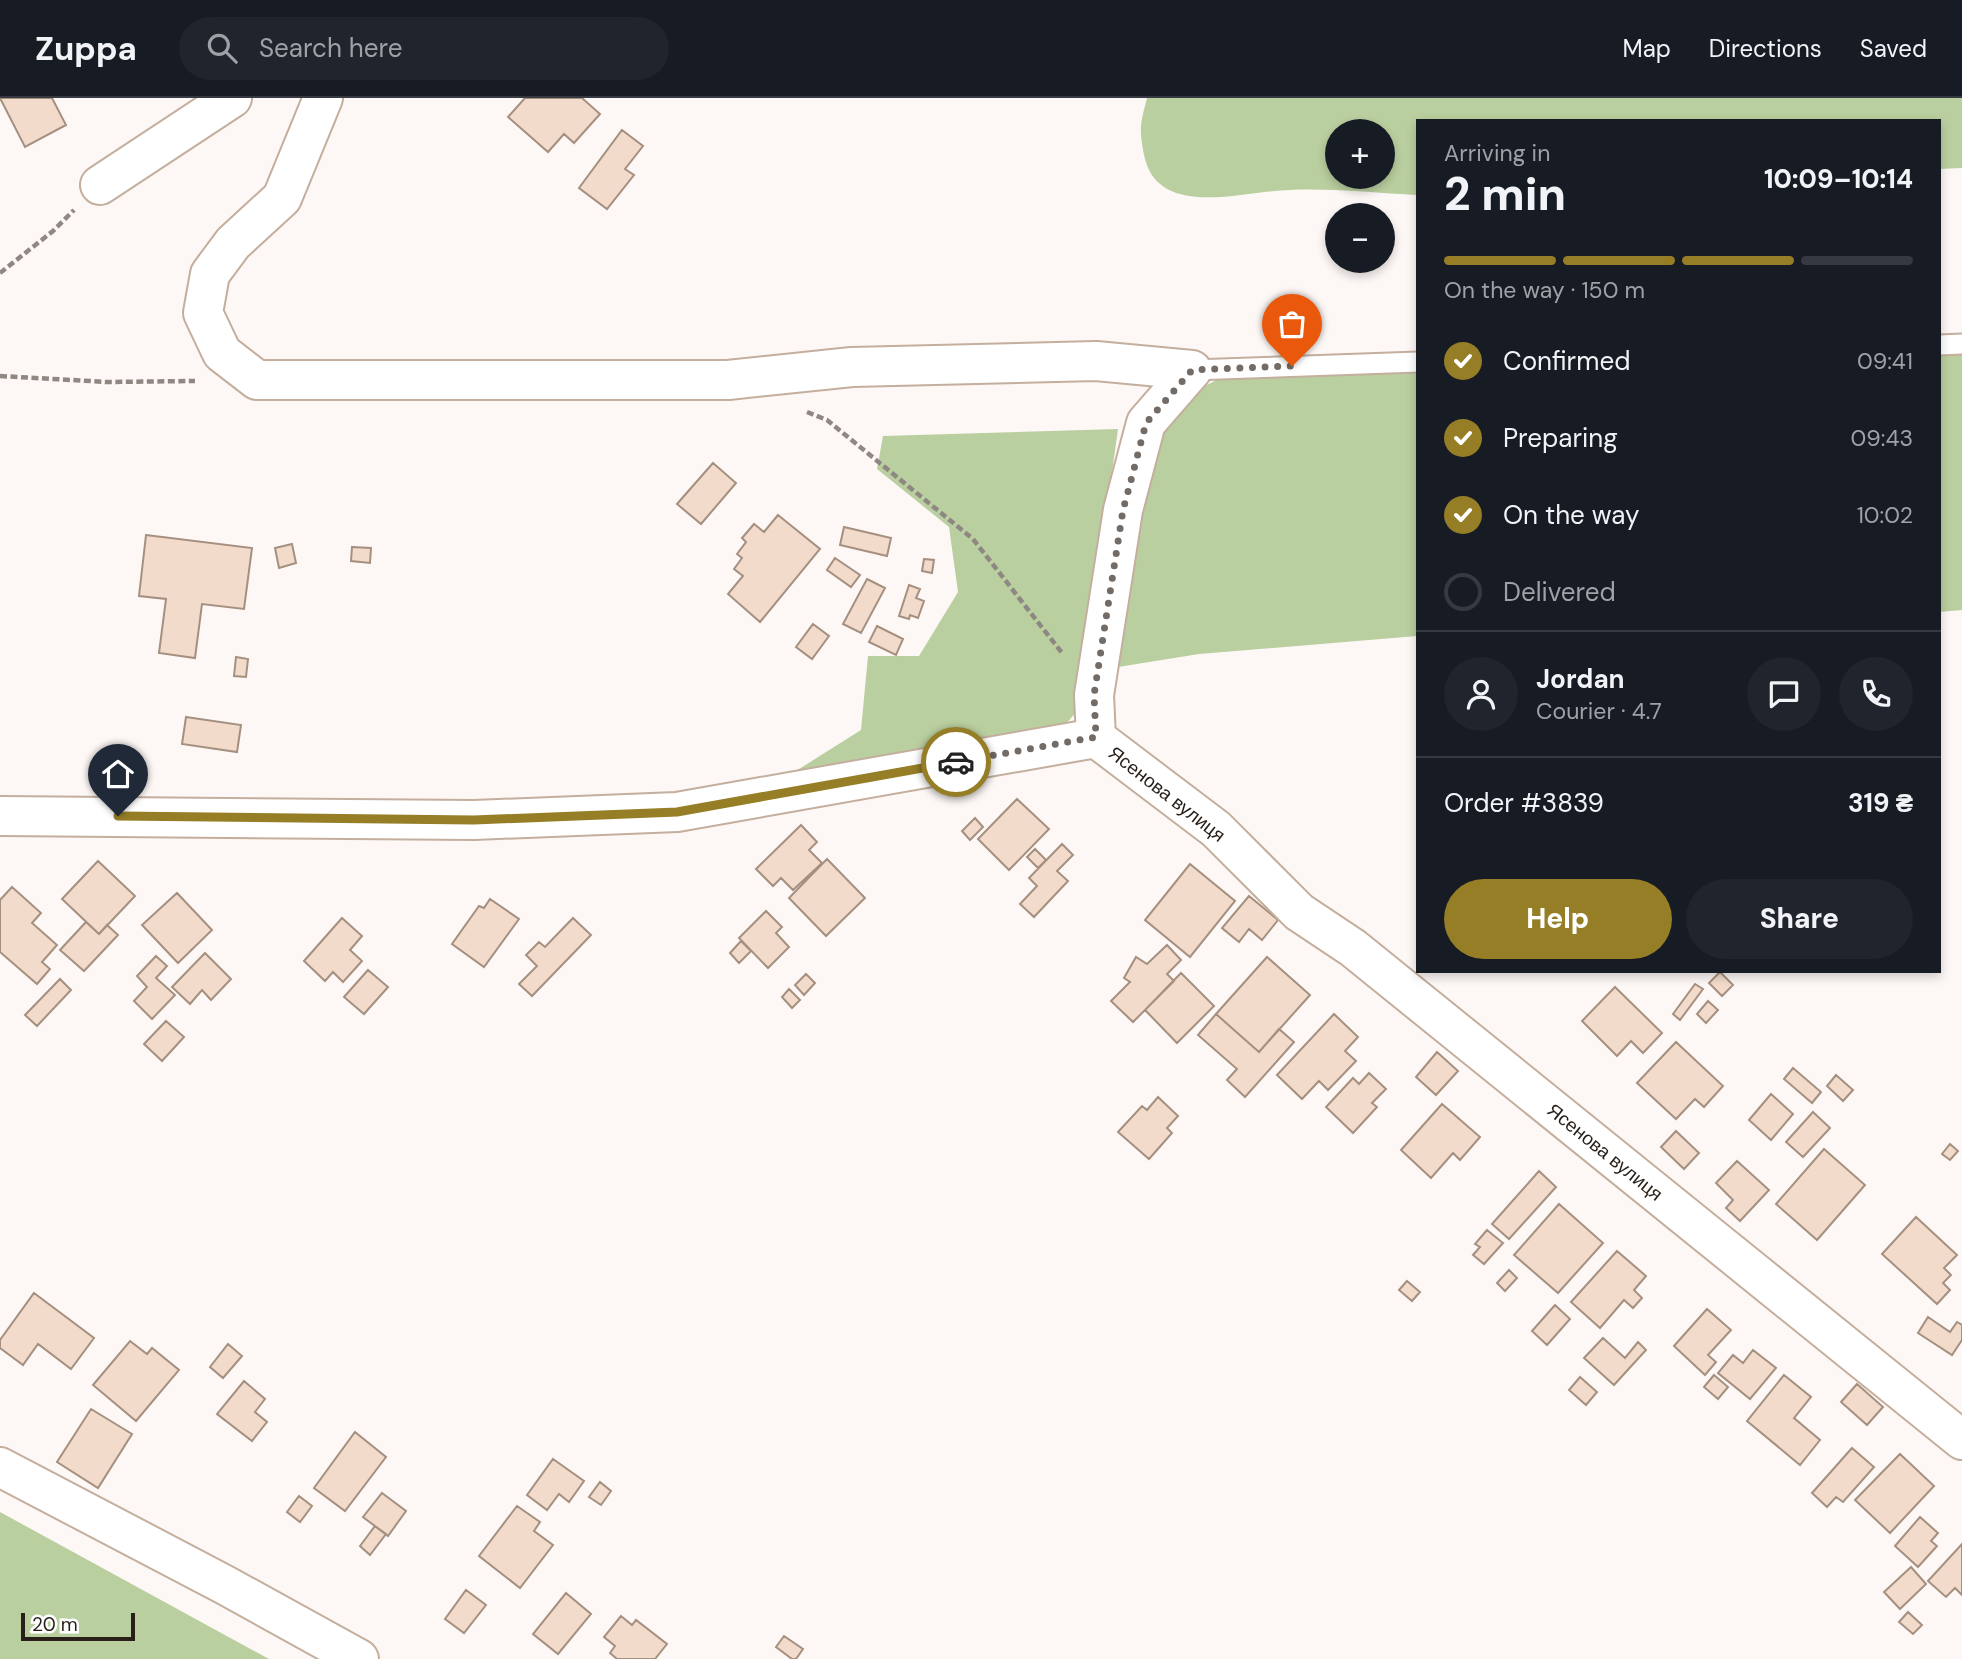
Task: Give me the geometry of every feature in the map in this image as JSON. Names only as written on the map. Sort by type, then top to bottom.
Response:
[{"type":"street","points":[[100,185],[232,98]]},
{"type":"street","points":[[323,98],[282,198],[233,243],[210,274],[203,313],[222,352],[257,380],[729,380],[852,367],[1096,361],[1192,370]]},
{"type":"street","points":[[1096,737],[1094,695],[1123,510],[1146,423],[1192,370]]},
{"type":"street","name":"Ясенова вулиця","points":[[0,816],[474,820],[677,812],[1096,737],[1216,829],[1299,912],[1353,948],[1962,1440]]},
{"type":"street","points":[[0,1467],[359,1659]]},
{"type":"lane","points":[[1941,345],[1962,344]]},
{"type":"lane","points":[[1192,370],[1416,362]]},
{"type":"path","points":[[0,273],[53,231],[100,185]]},
{"type":"path","points":[[0,376],[107,382],[257,380]]},
{"type":"path","points":[[803,410],[827,420],[973,539],[1094,695]]},
{"type":"green space","points":[[1147,98],[1962,98],[1962,168],[1941,169],[1941,119],[1416,119],[1416,195],[1305,190],[1226,197],[1183,195],[1166,188],[1152,175],[1141,138]]},
{"type":"green space","points":[[1962,354],[1962,610],[1941,612],[1941,355]]},
{"type":"green space","points":[[1416,371],[1416,636],[1199,654],[1112,668],[1151,431],[1182,397],[1223,377]]},
{"type":"green space","points":[[1118,429],[1079,709],[1057,734],[780,781],[861,730],[868,656],[919,656],[958,592],[949,527],[877,469],[883,436]]},
{"type":"green space","points":[[0,1512],[269,1659],[0,1659]]},
{"type":"building","points":[[0,98],[52,98],[66,125],[25,147]]},
{"type":"building","points":[[525,98],[582,98],[600,114],[574,143],[564,134],[548,152],[508,117]]},
{"type":"building","points":[[622,130],[643,146],[625,169],[634,175],[607,209],[579,188]]},
{"type":"building","points":[[713,463],[736,483],[701,524],[677,504]]},
{"type":"building","points":[[778,515],[820,549],[760,622],[728,594],[743,576],[734,569],[742,558],[737,554],[746,542],[742,538],[754,524],[764,532]]},
{"type":"building","points":[[844,527],[891,538],[887,556],[840,545]]},
{"type":"building","points":[[146,535],[252,548],[244,609],[202,604],[195,658],[159,653],[166,599],[139,596]]},
{"type":"building","points":[[292,544],[296,563],[279,568],[275,548]]},
{"type":"building","points":[[352,547],[371,548],[370,563],[351,561]]},
{"type":"building","points":[[835,558],[860,575],[851,587],[827,570]]},
{"type":"building","points":[[924,559],[934,560],[932,573],[922,571]]},
{"type":"building","points":[[867,579],[885,588],[861,633],[843,624]]},
{"type":"building","points":[[909,585],[920,589],[916,598],[924,601],[918,618],[910,615],[909,619],[899,616]]},
{"type":"building","points":[[813,624],[829,636],[812,659],[796,647]]},
{"type":"building","points":[[877,626],[903,639],[896,655],[869,642]]},
{"type":"building","points":[[236,657],[248,659],[246,677],[234,676]]},
{"type":"building","points":[[186,717],[241,725],[237,752],[182,744]]},
{"type":"building","points":[[1017,799],[1049,829],[1009,870],[978,839]]},
{"type":"building","points":[[975,818],[983,827],[970,840],[962,831]]},
{"type":"building","points":[[801,825],[817,842],[809,850],[822,863],[793,890],[781,878],[773,886],[756,869]]},
{"type":"building","points":[[1062,844],[1073,855],[1057,871],[1068,881],[1034,917],[1020,904],[1037,886],[1029,878]]},
{"type":"building","points":[[1035,849],[1046,860],[1038,868],[1027,857]]},
{"type":"building","points":[[827,859],[865,898],[826,936],[789,898]]},
{"type":"building","points":[[98,861],[135,896],[99,934],[62,899]]},
{"type":"building","points":[[1190,864],[1235,901],[1190,957],[1145,920]]},
{"type":"building","points":[[12,887],[41,913],[32,923],[57,945],[42,962],[50,969],[37,984],[0,952],[0,900]]},
{"type":"building","points":[[177,893],[212,930],[178,963],[142,925]]},
{"type":"building","points":[[1249,896],[1278,920],[1262,940],[1249,929],[1239,942],[1222,928]]},
{"type":"building","points":[[490,899],[519,919],[484,967],[452,944],[479,906],[484,908]]},
{"type":"building","points":[[766,911],[782,927],[776,933],[789,947],[768,968],[739,938]]},
{"type":"building","points":[[342,918],[362,936],[350,950],[362,961],[343,982],[333,972],[325,981],[304,961]]},
{"type":"building","points":[[573,918],[591,935],[532,996],[519,984],[537,966],[526,955],[539,942],[545,947]]},
{"type":"building","points":[[86,922],[99,934],[107,925],[118,935],[84,971],[60,950]]},
{"type":"building","points":[[741,941],[751,951],[739,963],[730,953]]},
{"type":"building","points":[[1167,945],[1181,960],[1167,974],[1174,981],[1133,1022],[1111,1001],[1130,982],[1124,978],[1136,957],[1147,964]]},
{"type":"building","points":[[205,953],[231,979],[211,1000],[202,990],[190,1004],[172,987]]},
{"type":"building","points":[[156,956],[167,966],[156,978],[175,995],[152,1019],[134,1001],[147,987],[137,976]]},
{"type":"building","points":[[1267,957],[1310,995],[1259,1052],[1216,1014]]},
{"type":"building","points":[[368,970],[388,987],[364,1014],[344,997]]},
{"type":"building","points":[[1181,973],[1214,1006],[1177,1043],[1145,1010]]},
{"type":"building","points":[[1721,973],[1733,985],[1722,996],[1709,983]]},
{"type":"building","points":[[806,974],[815,983],[804,995],[795,985]]},
{"type":"building","points":[[60,979],[71,990],[37,1026],[25,1015]]},
{"type":"building","points":[[1695,984],[1703,989],[1680,1020],[1673,1014]]},
{"type":"building","points":[[1615,987],[1662,1033],[1643,1053],[1631,1041],[1617,1056],[1582,1021]]},
{"type":"building","points":[[789,989],[800,1000],[792,1008],[782,997]]},
{"type":"building","points":[[1708,1001],[1718,1010],[1706,1023],[1697,1014]]},
{"type":"building","points":[[1216,1014],[1259,1052],[1279,1029],[1294,1042],[1245,1097],[1227,1080],[1237,1069],[1198,1035]]},
{"type":"building","points":[[1334,1014],[1358,1037],[1345,1051],[1356,1061],[1328,1090],[1319,1081],[1302,1099],[1277,1075]]},
{"type":"building","points":[[166,1021],[184,1037],[162,1061],[144,1044]]},
{"type":"building","points":[[1676,1042],[1723,1086],[1704,1107],[1695,1099],[1676,1119],[1637,1083]]},
{"type":"building","points":[[1437,1052],[1458,1071],[1436,1095],[1416,1077]]},
{"type":"building","points":[[1793,1068],[1821,1092],[1812,1103],[1784,1079]]},
{"type":"building","points":[[1369,1073],[1386,1089],[1372,1103],[1377,1107],[1353,1133],[1326,1107],[1353,1078],[1359,1084]]},
{"type":"building","points":[[1836,1075],[1853,1090],[1843,1101],[1827,1086]]},
{"type":"building","points":[[1771,1094],[1793,1114],[1771,1140],[1749,1120]]},
{"type":"building","points":[[1158,1097],[1178,1116],[1167,1128],[1172,1133],[1149,1159],[1118,1132],[1142,1106],[1147,1110]]},
{"type":"building","points":[[1442,1104],[1480,1137],[1460,1160],[1453,1153],[1431,1178],[1401,1150]]},
{"type":"building","points":[[1813,1112],[1830,1128],[1803,1157],[1786,1142]]},
{"type":"building","points":[[1676,1131],[1699,1153],[1684,1169],[1661,1147]]},
{"type":"building","points":[[1950,1144],[1958,1151],[1950,1160],[1942,1154]]},
{"type":"building","points":[[1824,1149],[1865,1185],[1817,1240],[1776,1204]]},
{"type":"building","points":[[1737,1161],[1769,1190],[1740,1221],[1726,1208],[1733,1200],[1716,1183]]},
{"type":"building","points":[[1539,1171],[1556,1187],[1509,1239],[1492,1224]]},
{"type":"building","points":[[1559,1204],[1603,1243],[1558,1293],[1514,1255]]},
{"type":"building","points":[[1916,1217],[1957,1255],[1944,1268],[1951,1275],[1943,1283],[1950,1290],[1937,1304],[1882,1254]]},
{"type":"building","points":[[1487,1230],[1503,1243],[1484,1264],[1473,1255],[1480,1247],[1475,1244]]},
{"type":"building","points":[[1617,1251],[1646,1276],[1634,1290],[1642,1298],[1633,1308],[1624,1300],[1600,1328],[1571,1302]]},
{"type":"building","points":[[1509,1270],[1517,1278],[1505,1291],[1497,1283]]},
{"type":"building","points":[[1407,1281],[1420,1292],[1412,1301],[1399,1290]]},
{"type":"building","points":[[34,1293],[94,1338],[71,1369],[38,1344],[23,1365],[0,1348],[0,1340]]},
{"type":"building","points":[[1555,1305],[1570,1319],[1547,1345],[1532,1331]]},
{"type":"building","points":[[1707,1309],[1731,1330],[1708,1355],[1716,1362],[1705,1375],[1674,1346]]},
{"type":"building","points":[[1928,1317],[1950,1332],[1957,1322],[1962,1325],[1962,1340],[1952,1355],[1918,1333]]},
{"type":"building","points":[[1603,1338],[1625,1358],[1638,1342],[1646,1350],[1614,1385],[1584,1358]]},
{"type":"building","points":[[130,1341],[147,1354],[152,1348],[179,1370],[136,1421],[93,1385]]},
{"type":"building","points":[[228,1344],[242,1356],[223,1378],[210,1367]]},
{"type":"building","points":[[1753,1350],[1776,1368],[1750,1399],[1718,1373],[1733,1355],[1743,1363]]},
{"type":"building","points":[[1714,1375],[1728,1387],[1718,1399],[1704,1387]]},
{"type":"building","points":[[1784,1375],[1811,1397],[1794,1418],[1820,1440],[1800,1465],[1747,1421]]},
{"type":"building","points":[[1580,1377],[1597,1392],[1586,1405],[1569,1390]]},
{"type":"building","points":[[244,1381],[265,1399],[255,1412],[267,1422],[252,1441],[217,1414]]},
{"type":"building","points":[[1857,1384],[1883,1407],[1867,1425],[1841,1402]]},
{"type":"building","points":[[91,1409],[132,1434],[98,1488],[57,1462]]},
{"type":"building","points":[[355,1432],[386,1457],[345,1511],[314,1488]]},
{"type":"building","points":[[1852,1448],[1874,1467],[1843,1502],[1836,1497],[1827,1507],[1812,1493]]},
{"type":"building","points":[[1900,1454],[1934,1486],[1890,1533],[1855,1500]]},
{"type":"building","points":[[553,1459],[584,1481],[569,1502],[559,1494],[547,1510],[527,1495]]},
{"type":"building","points":[[600,1482],[611,1491],[601,1505],[589,1497]]},
{"type":"building","points":[[382,1493],[406,1511],[388,1536],[363,1517]]},
{"type":"building","points":[[299,1496],[312,1506],[300,1522],[287,1512]]},
{"type":"building","points":[[517,1506],[540,1522],[534,1531],[553,1545],[520,1588],[479,1556]]},
{"type":"building","points":[[1920,1517],[1938,1533],[1931,1541],[1937,1546],[1918,1567],[1895,1546]]},
{"type":"building","points":[[375,1526],[386,1534],[370,1555],[360,1546]]},
{"type":"building","points":[[1962,1544],[1962,1595],[1955,1588],[1946,1597],[1928,1581]]},
{"type":"building","points":[[1911,1567],[1926,1584],[1900,1609],[1884,1592]]},
{"type":"building","points":[[466,1590],[486,1605],[464,1633],[445,1619]]},
{"type":"building","points":[[566,1593],[591,1614],[558,1654],[533,1634]]},
{"type":"building","points":[[1908,1612],[1922,1625],[1913,1634],[1899,1622]]},
{"type":"building","points":[[621,1616],[632,1625],[636,1620],[667,1644],[655,1659],[617,1659],[610,1653],[615,1646],[604,1637]]},
{"type":"building","points":[[784,1636],[803,1649],[796,1659],[776,1647]]},
{"type":"way so far","points":[[956,762],[1096,737],[1094,695],[1123,510],[1146,423],[1192,370],[1292,366]]},
{"type":"route","points":[[118,816],[474,820],[677,812],[956,762]]}]
